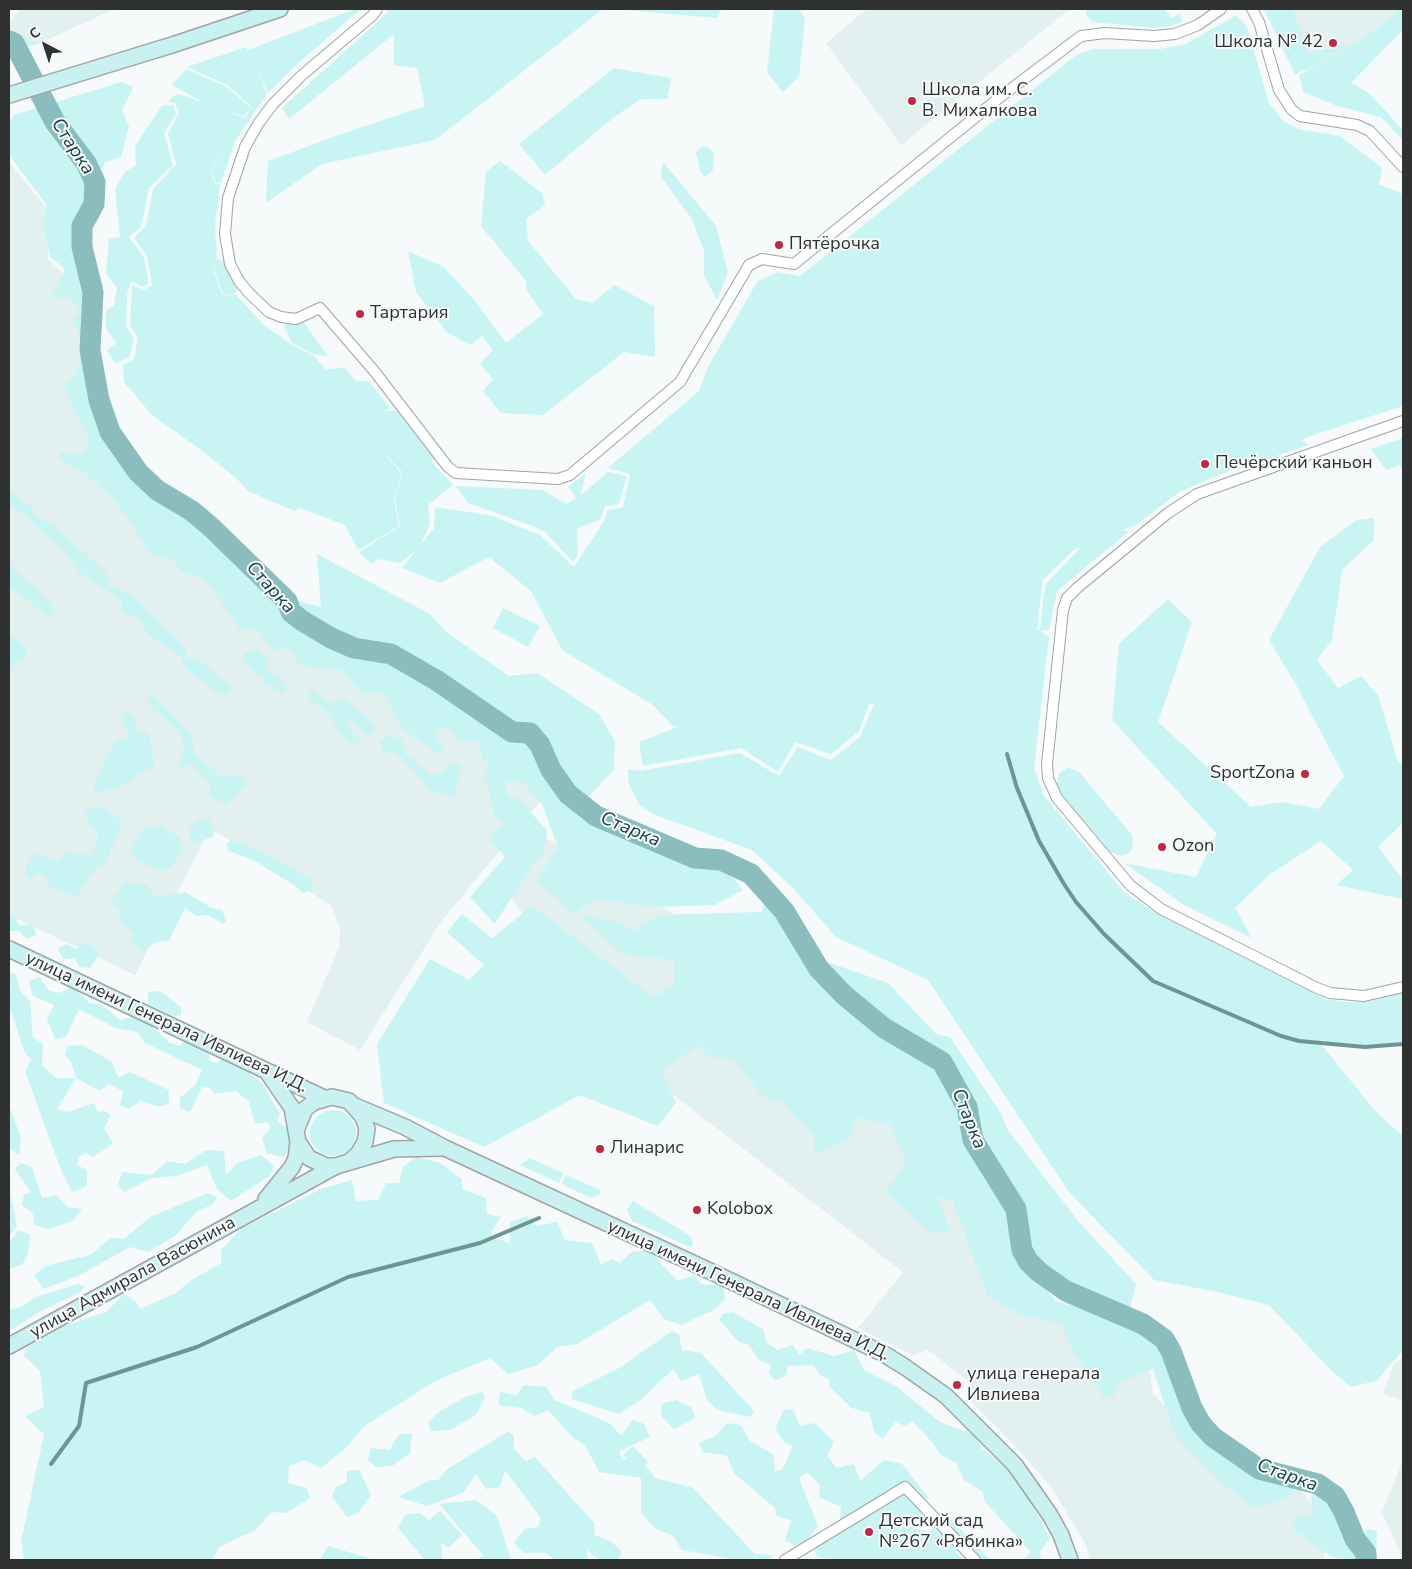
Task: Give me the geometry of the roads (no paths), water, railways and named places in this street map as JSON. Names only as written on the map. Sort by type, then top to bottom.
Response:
[{"type":"street","points":[[9,95],[280,9]]},
{"type":"street","points":[[377,9],[373,15],[301,76],[273,104],[246,147],[228,198],[225,234],[230,264],[239,280],[259,304],[281,318],[296,319],[320,308],[375,372],[448,467],[456,473],[564,479],[680,382],[749,265],[762,259],[794,264],[999,98],[1081,36],[1105,33],[1154,36],[1175,34],[1198,25],[1221,9]]},
{"type":"street","points":[[1252,9],[1259,22],[1279,90],[1292,110],[1300,116],[1358,125],[1370,131],[1403,167]]},
{"type":"street","points":[[1403,420],[1197,494],[1168,513],[1076,588],[1067,598],[1063,610],[1047,764],[1051,788],[1057,798],[1125,879],[1161,909],[1330,993],[1364,996],[1403,987]]},
{"type":"street","name":"улица имени Генерала Ивлиева И.Д.","points":[[9,949],[324,1098]]},
{"type":"street","points":[[267,1072],[292,1108],[298,1135],[309,1158],[326,1166],[342,1164],[394,1149],[445,1148]]},
{"type":"street","points":[[258,1209],[292,1167],[296,1158],[298,1135],[305,1109],[324,1098],[341,1098],[356,1106],[363,1117],[366,1129],[365,1142],[358,1154],[342,1164]]},
{"type":"street","name":"улица имени Генерала Ивлиева И.Д.","points":[[356,1106],[405,1127],[445,1148],[866,1346],[918,1375],[946,1396],[1015,1465],[1050,1515],[1070,1560]]},
{"type":"street","name":"улица Адмирала Васюнина","points":[[9,1346],[342,1164]]},
{"type":"street","points":[[785,1560],[905,1487],[974,1560]]},
{"type":"waterway","name":"Старка","points":[[9,41],[14,43],[55,122],[86,163],[95,182],[94,204],[82,226],[82,247],[93,292],[90,350],[99,400],[110,432],[138,472],[157,490],[192,511],[212,528],[287,601],[291,612],[301,620],[331,638],[354,648],[391,654],[436,680],[512,732],[530,733],[540,745],[551,770],[568,794],[596,816],[695,858],[721,860],[751,874],[784,911],[819,969],[844,995],[884,1028],[942,1062],[967,1107],[973,1140],[1016,1209],[1022,1250],[1028,1261],[1039,1272],[1066,1291],[1143,1324],[1164,1339],[1171,1351],[1192,1408],[1201,1424],[1213,1437],[1259,1469],[1318,1484],[1335,1496],[1355,1539],[1366,1553],[1366,1560]]},
{"type":"waterway","points":[[1007,754],[1017,788],[1039,841],[1064,884],[1076,902],[1104,934],[1153,981],[1281,1036],[1299,1041],[1365,1047],[1403,1044]]},
{"type":"waterway","points":[[51,1464],[79,1426],[86,1383],[197,1347],[348,1277],[480,1243],[539,1218]]},
{"type":"place","name":"Школа № 42","points":[[1333,43]]},
{"type":"place","name":"Школа им. С. В. Михалкова","points":[[912,101]]},
{"type":"place","name":"Пятёрочка","points":[[779,245]]},
{"type":"place","name":"Тартария","points":[[360,314]]},
{"type":"place","name":"Печёрский каньон","points":[[1205,464]]},
{"type":"place","name":"SportZona","points":[[1305,774]]},
{"type":"place","name":"Ozon","points":[[1162,847]]},
{"type":"place","name":"Линарис","points":[[600,1149]]},
{"type":"place","name":"Kolobox","points":[[697,1210]]},
{"type":"place","name":"улица генерала Ивлиева","points":[[957,1385]]},
{"type":"place","name":"Детский сад №267 «Рябинка»","points":[[869,1532]]}]
